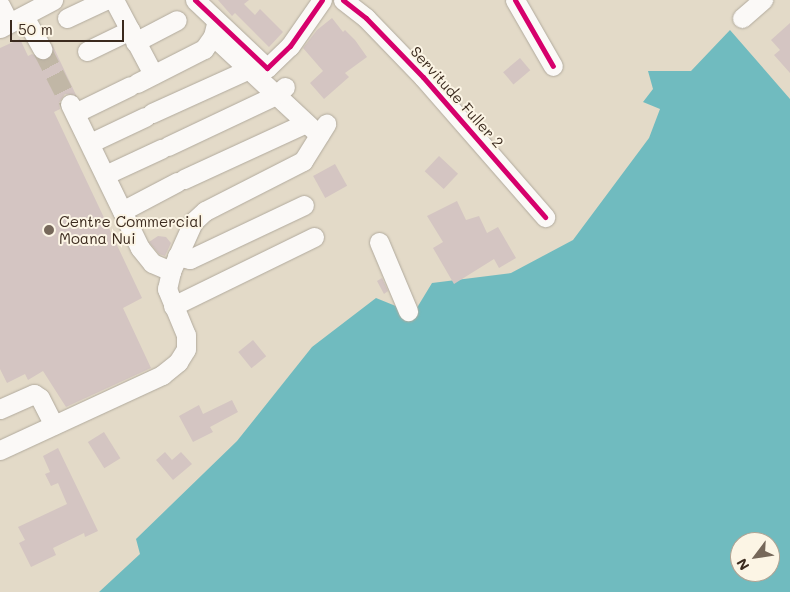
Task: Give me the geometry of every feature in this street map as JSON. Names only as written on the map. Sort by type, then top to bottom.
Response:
[{"type":"street","points":[[195,0],[248,69],[281,90],[317,127]]},
{"type":"street","points":[[215,28],[267,68],[290,46],[322,0]]},
{"type":"street","name":"Servitude Fuller 2","points":[[343,0],[366,18],[417,70],[545,217]]},
{"type":"street","points":[[515,0],[553,66]]},
{"type":"street","points":[[742,18],[763,0]]},
{"type":"street","points":[[0,5],[28,13],[117,2],[132,36],[140,81]]},
{"type":"street","points":[[28,13],[42,49]]},
{"type":"street","points":[[87,51],[177,20]]},
{"type":"street","points":[[215,28],[204,49],[140,81],[73,109],[122,211],[146,257],[158,267],[190,259],[304,205]]},
{"type":"street","points":[[90,143],[248,69]]},
{"type":"street","points":[[104,175],[165,148],[281,90]]},
{"type":"street","points":[[122,211],[181,181],[317,127]]},
{"type":"street","points":[[0,450],[162,375],[178,362],[186,348],[186,335],[167,290],[174,263],[189,229],[198,216],[303,161],[317,127]]},
{"type":"street","points":[[173,306],[314,237]]},
{"type":"street","points":[[379,242],[408,311]]},
{"type":"street","points":[[0,409],[34,394],[40,398],[54,426]]},
{"type":"water","points":[[730,30],[790,99],[790,592],[99,592],[140,554],[136,539],[237,441],[312,347],[376,298],[408,311],[415,311],[432,283],[511,273],[573,240],[649,138],[660,109],[643,102],[653,89],[648,71],[691,71]]},
{"type":"building","points":[[218,0],[249,0],[244,4],[255,15],[260,9],[283,32],[269,47],[235,13],[232,16]]},
{"type":"building","points":[[332,18],[343,32],[345,30],[355,40],[367,57],[345,73],[349,77],[324,99],[310,83],[323,71],[303,48],[317,30]]},
{"type":"building","points":[[790,23],[790,73],[774,55],[780,50],[771,40]]},
{"type":"building","name":"Centre Commercial Moana Nui","points":[[20,39],[28,56],[32,54],[41,60],[51,55],[52,44],[76,95],[65,94],[59,103],[60,109],[54,112],[142,298],[123,308],[151,368],[66,407],[43,371],[28,380],[25,374],[7,383],[0,369],[0,48]]},
{"type":"building","points":[[520,58],[530,70],[513,84],[503,72]]},
{"type":"building","points":[[439,156],[458,174],[444,189],[425,171]]},
{"type":"building","points":[[335,164],[347,186],[325,198],[313,176]]},
{"type":"building","points":[[457,201],[466,220],[479,216],[487,233],[498,227],[516,258],[499,268],[494,259],[454,284],[433,248],[443,242],[427,216]]},
{"type":"building","points":[[158,236],[166,237],[171,243],[165,256],[159,254],[149,242]]},
{"type":"building","points":[[382,278],[388,291],[384,294],[377,281]]},
{"type":"building","points":[[253,340],[266,356],[251,368],[238,352]]},
{"type":"building","points":[[232,400],[238,412],[210,427],[213,432],[193,442],[179,416],[199,405],[203,414]]},
{"type":"building","points":[[104,432],[120,458],[104,468],[88,442]]},
{"type":"building","points":[[58,448],[98,531],[85,537],[84,533],[53,548],[56,555],[31,567],[19,543],[25,540],[18,527],[67,504],[58,483],[51,486],[45,474],[50,472],[43,456]]},
{"type":"building","points":[[165,452],[172,460],[181,452],[192,464],[173,480],[156,460]]},
{"type":"tunnel","points":[[42,49],[70,104]]},
{"type":"cycle path","points":[[195,0],[267,68],[290,46],[322,0]]},
{"type":"cycle path","points":[[343,0],[366,18],[423,77],[545,217]]},
{"type":"cycle path","points":[[515,0],[553,66]]},
{"type":"place","name":"Centre Commercial Moana Nui","points":[[49,230]]}]
